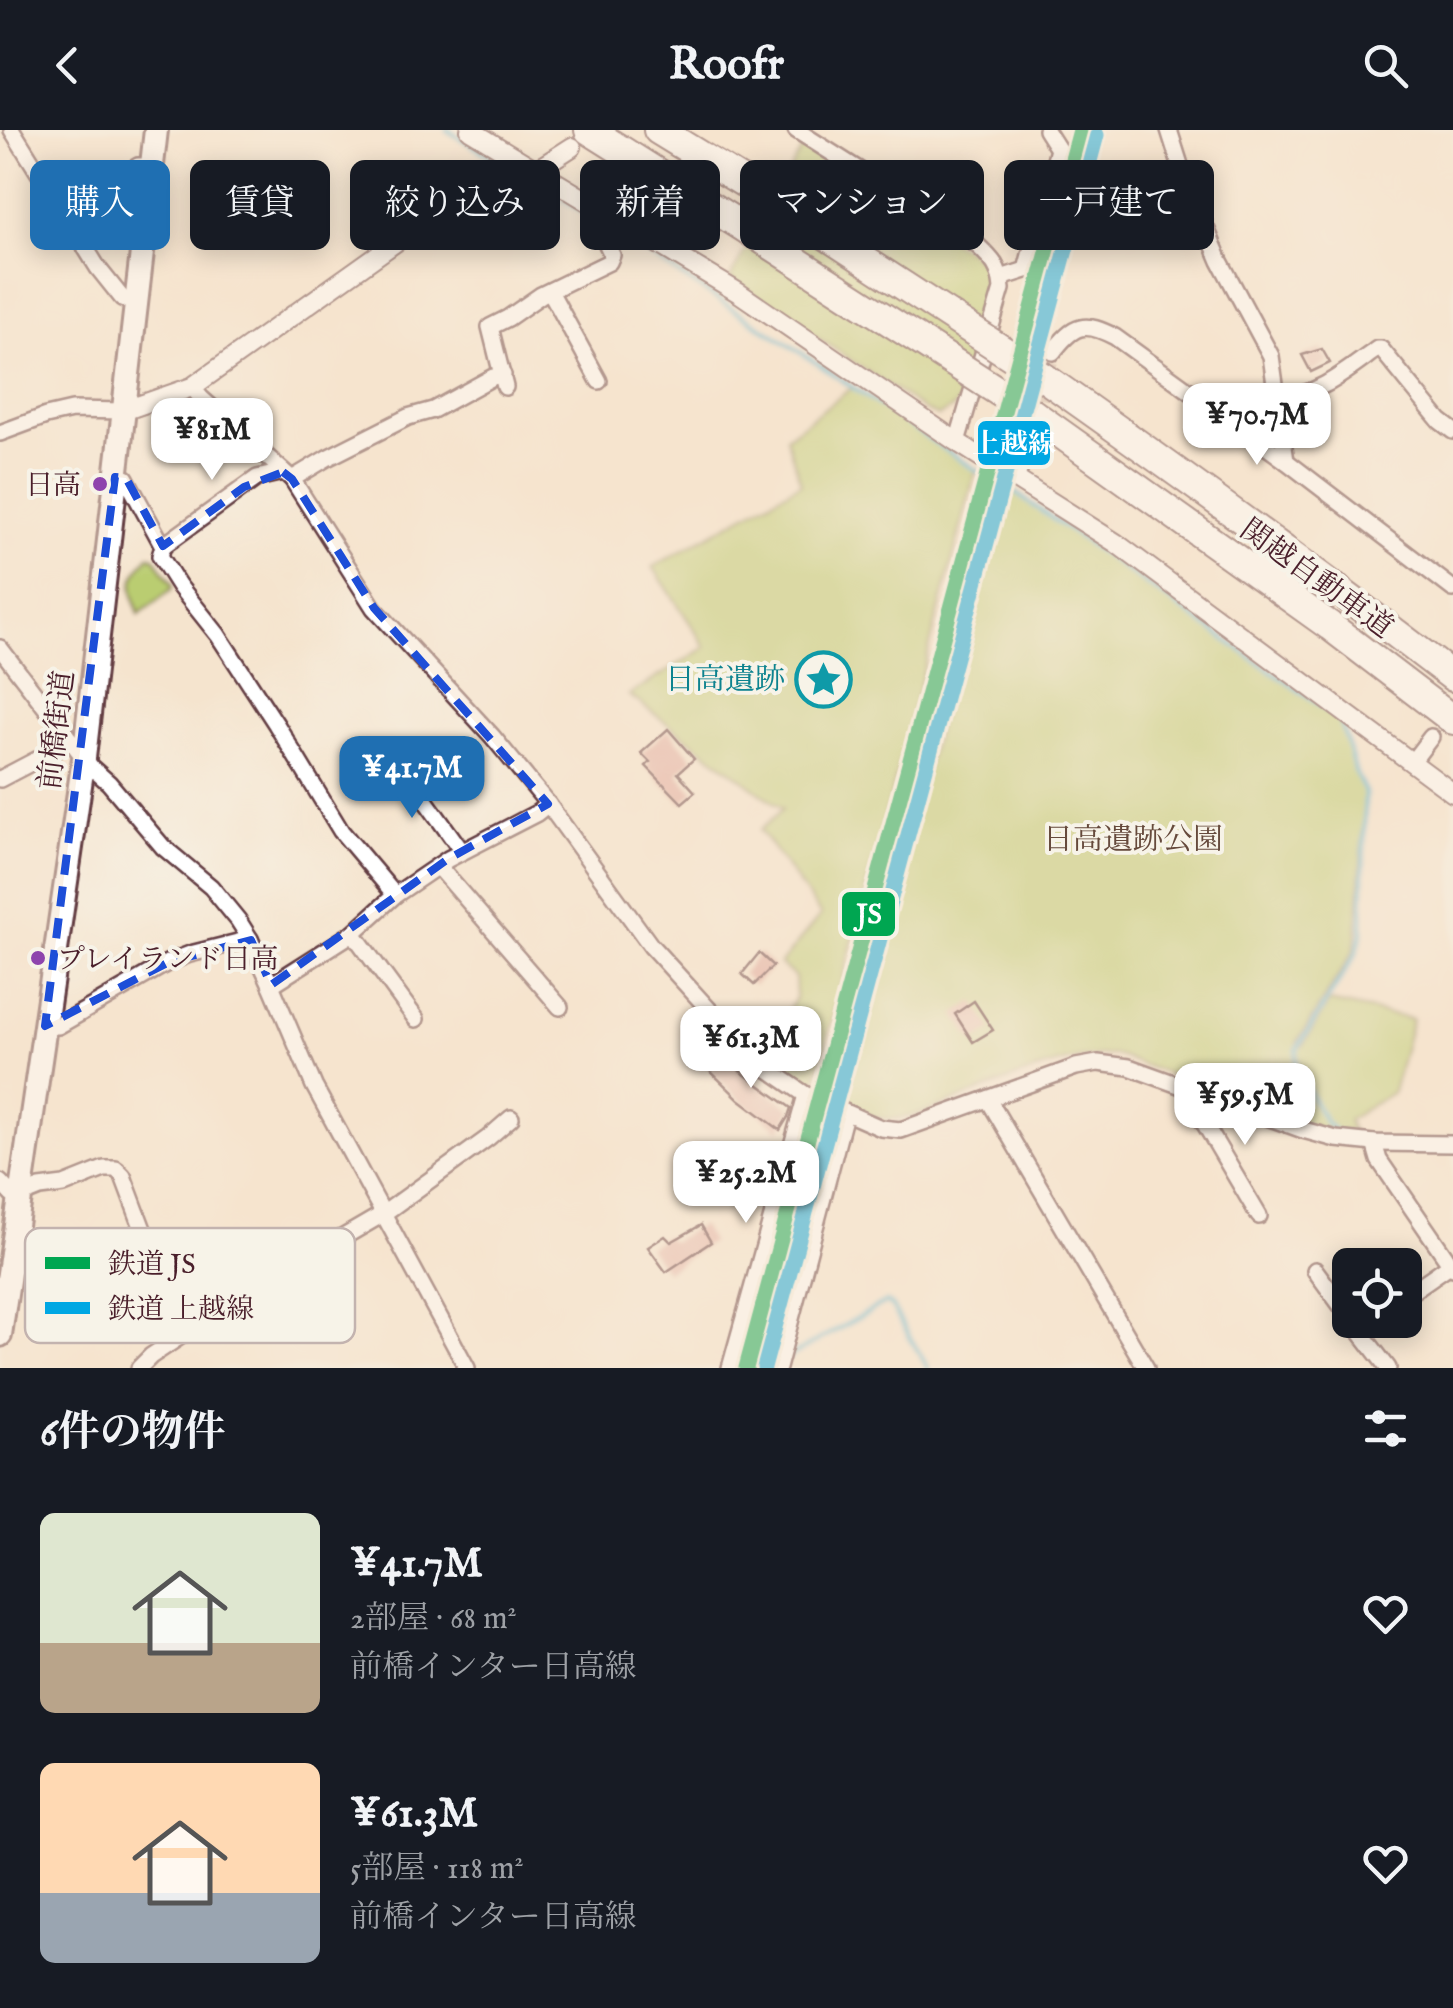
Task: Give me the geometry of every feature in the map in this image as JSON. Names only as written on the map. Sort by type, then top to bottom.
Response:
[{"type":"highway","name":"関越自動車道","points":[[658,130],[1047,364],[1208,494],[1453,677]]},
{"type":"highway","name":"関越自動車道","points":[[580,139],[748,230],[1330,626],[1442,728]]},
{"type":"main road","name":"前橋街道","points":[[153,160],[156,130]]},
{"type":"main road","name":"前橋街道","points":[[0,1334],[45,1026],[142,250]]},
{"type":"street","points":[[12,130],[31,160]]},
{"type":"street","points":[[470,130],[519,160]]},
{"type":"street","points":[[796,130],[977,245],[1000,273],[1002,289],[957,442]]},
{"type":"street","points":[[1001,278],[1026,270],[1058,149],[1046,130]]},
{"type":"street","points":[[1169,130],[1220,261],[1271,356],[1286,461]]},
{"type":"street","points":[[550,160],[580,139]]},
{"type":"street","points":[[87,250],[117,293],[136,304]]},
{"type":"street","points":[[0,433],[72,410],[123,412],[192,386],[384,250]]},
{"type":"street","points":[[395,895],[341,832],[218,635],[160,556],[163,546],[257,478],[288,475],[408,417],[433,410],[493,377],[504,381],[490,327],[611,259],[610,250]]},
{"type":"street","points":[[666,250],[738,293],[957,442],[1116,543],[1453,794]]},
{"type":"street","points":[[550,290],[600,382]]},
{"type":"street","points":[[1047,364],[1061,341],[1073,331],[1088,326],[1115,337],[1453,589]]},
{"type":"street","points":[[1278,400],[1321,388],[1378,348],[1453,431]]},
{"type":"street","points":[[192,386],[288,475],[374,608],[492,736],[548,804],[651,946],[755,1060],[806,1095],[881,1128],[901,1130],[1076,1067],[1098,1063],[1129,1066],[1336,1139],[1453,1144]]},
{"type":"street","points":[[1016,480],[1031,424]]},
{"type":"street","points":[[115,477],[126,478],[163,546]]},
{"type":"street","points":[[0,648],[77,749],[164,847],[212,887],[250,939],[314,1086],[465,1367]]},
{"type":"street","points":[[1412,762],[1442,728]]},
{"type":"street","points":[[0,779],[63,746],[77,749]]},
{"type":"street","points":[[400,765],[461,850]]},
{"type":"street","points":[[271,985],[352,933],[395,895],[461,850],[548,804]]},
{"type":"street","points":[[438,866],[560,1006]]},
{"type":"street","points":[[352,933],[416,1019]]},
{"type":"street","points":[[45,1026],[58,1026],[169,962],[250,939]]},
{"type":"street","points":[[1189,1088],[1190,1099],[1259,1216]]},
{"type":"street","points":[[730,1368],[806,1095]]},
{"type":"street","points":[[988,1099],[1146,1368]]},
{"type":"street","points":[[778,1368],[845,1114]]},
{"type":"street","points":[[355,1230],[383,1214],[511,1118]]},
{"type":"street","points":[[1374,1142],[1379,1160],[1452,1266],[1422,1285]]},
{"type":"street","points":[[0,1182],[12,1195],[20,1196],[116,1168],[123,1176],[142,1228]]},
{"type":"street","points":[[1315,1270],[1332,1291]]},
{"type":"street","points":[[1368,1338],[1388,1368]]},
{"type":"street","points":[[139,1368],[170,1343]]},
{"type":"highlighted area","points":[[283,472],[292,479],[374,608],[548,804],[448,859],[271,985],[251,940],[169,962],[45,1026],[115,477],[126,478],[163,546],[244,487]]},
{"type":"green space","points":[[803,147],[824,160],[796,160]]},
{"type":"green space","points":[[746,250],[967,250],[992,275],[994,290],[963,398],[938,416],[730,278]]},
{"type":"green space","points":[[853,387],[976,470],[814,1089],[757,1054],[796,997],[795,977],[780,964],[821,915],[760,830],[783,809],[629,695],[706,647],[653,567],[801,483],[786,437]]},
{"type":"green space","name":"日高遺跡公園","points":[[1004,485],[1341,720],[1365,792],[1357,934],[1353,952],[1297,1043],[1302,1046],[1329,1002],[1412,1019],[1393,1092],[1348,1120],[1352,1131],[1326,1131],[1115,1055],[1053,1065],[907,1117],[875,1117],[835,1100]]},
{"type":"green space","points":[[149,556],[154,557],[173,585],[139,614],[133,583]]},
{"type":"building","points":[[1322,349],[1330,363],[1311,372],[1302,355]]},
{"type":"building","points":[[668,729],[694,759],[678,773],[695,792],[682,803],[646,766],[650,762],[641,753]]},
{"type":"building","points":[[759,953],[773,966],[754,985],[742,974]]},
{"type":"building","points":[[974,1001],[993,1030],[973,1042],[955,1014]]},
{"type":"building","points":[[727,1052],[745,1066],[740,1071],[791,1108],[780,1130],[710,1071]]},
{"type":"building","points":[[701,1225],[711,1242],[666,1272],[648,1247],[665,1236],[671,1242]]},
{"type":"waterway","points":[[447,130],[497,160]]},
{"type":"waterway","points":[[560,198],[580,211]]},
{"type":"waterway","points":[[641,250],[1004,485],[1327,710]]},
{"type":"waterway","points":[[1336,1132],[1325,1122],[1296,1068],[1297,1049],[1356,954],[1362,934],[1365,792],[1340,719]]},
{"type":"waterway","points":[[787,1358],[886,1302],[928,1368]]},
{"type":"tunnel","points":[[1035,421],[1053,352]]},
{"type":"rail line","name":"JS","points":[[746,1368],[1080,130]]},
{"type":"rail line","name":"上越線","points":[[764,1368],[1097,135]]},
{"type":"place","name":"日高","points":[[100,484]]},
{"type":"place","name":"日高遺跡","points":[[824,679]]},
{"type":"place","name":"プレイランド日高","points":[[38,958]]}]
